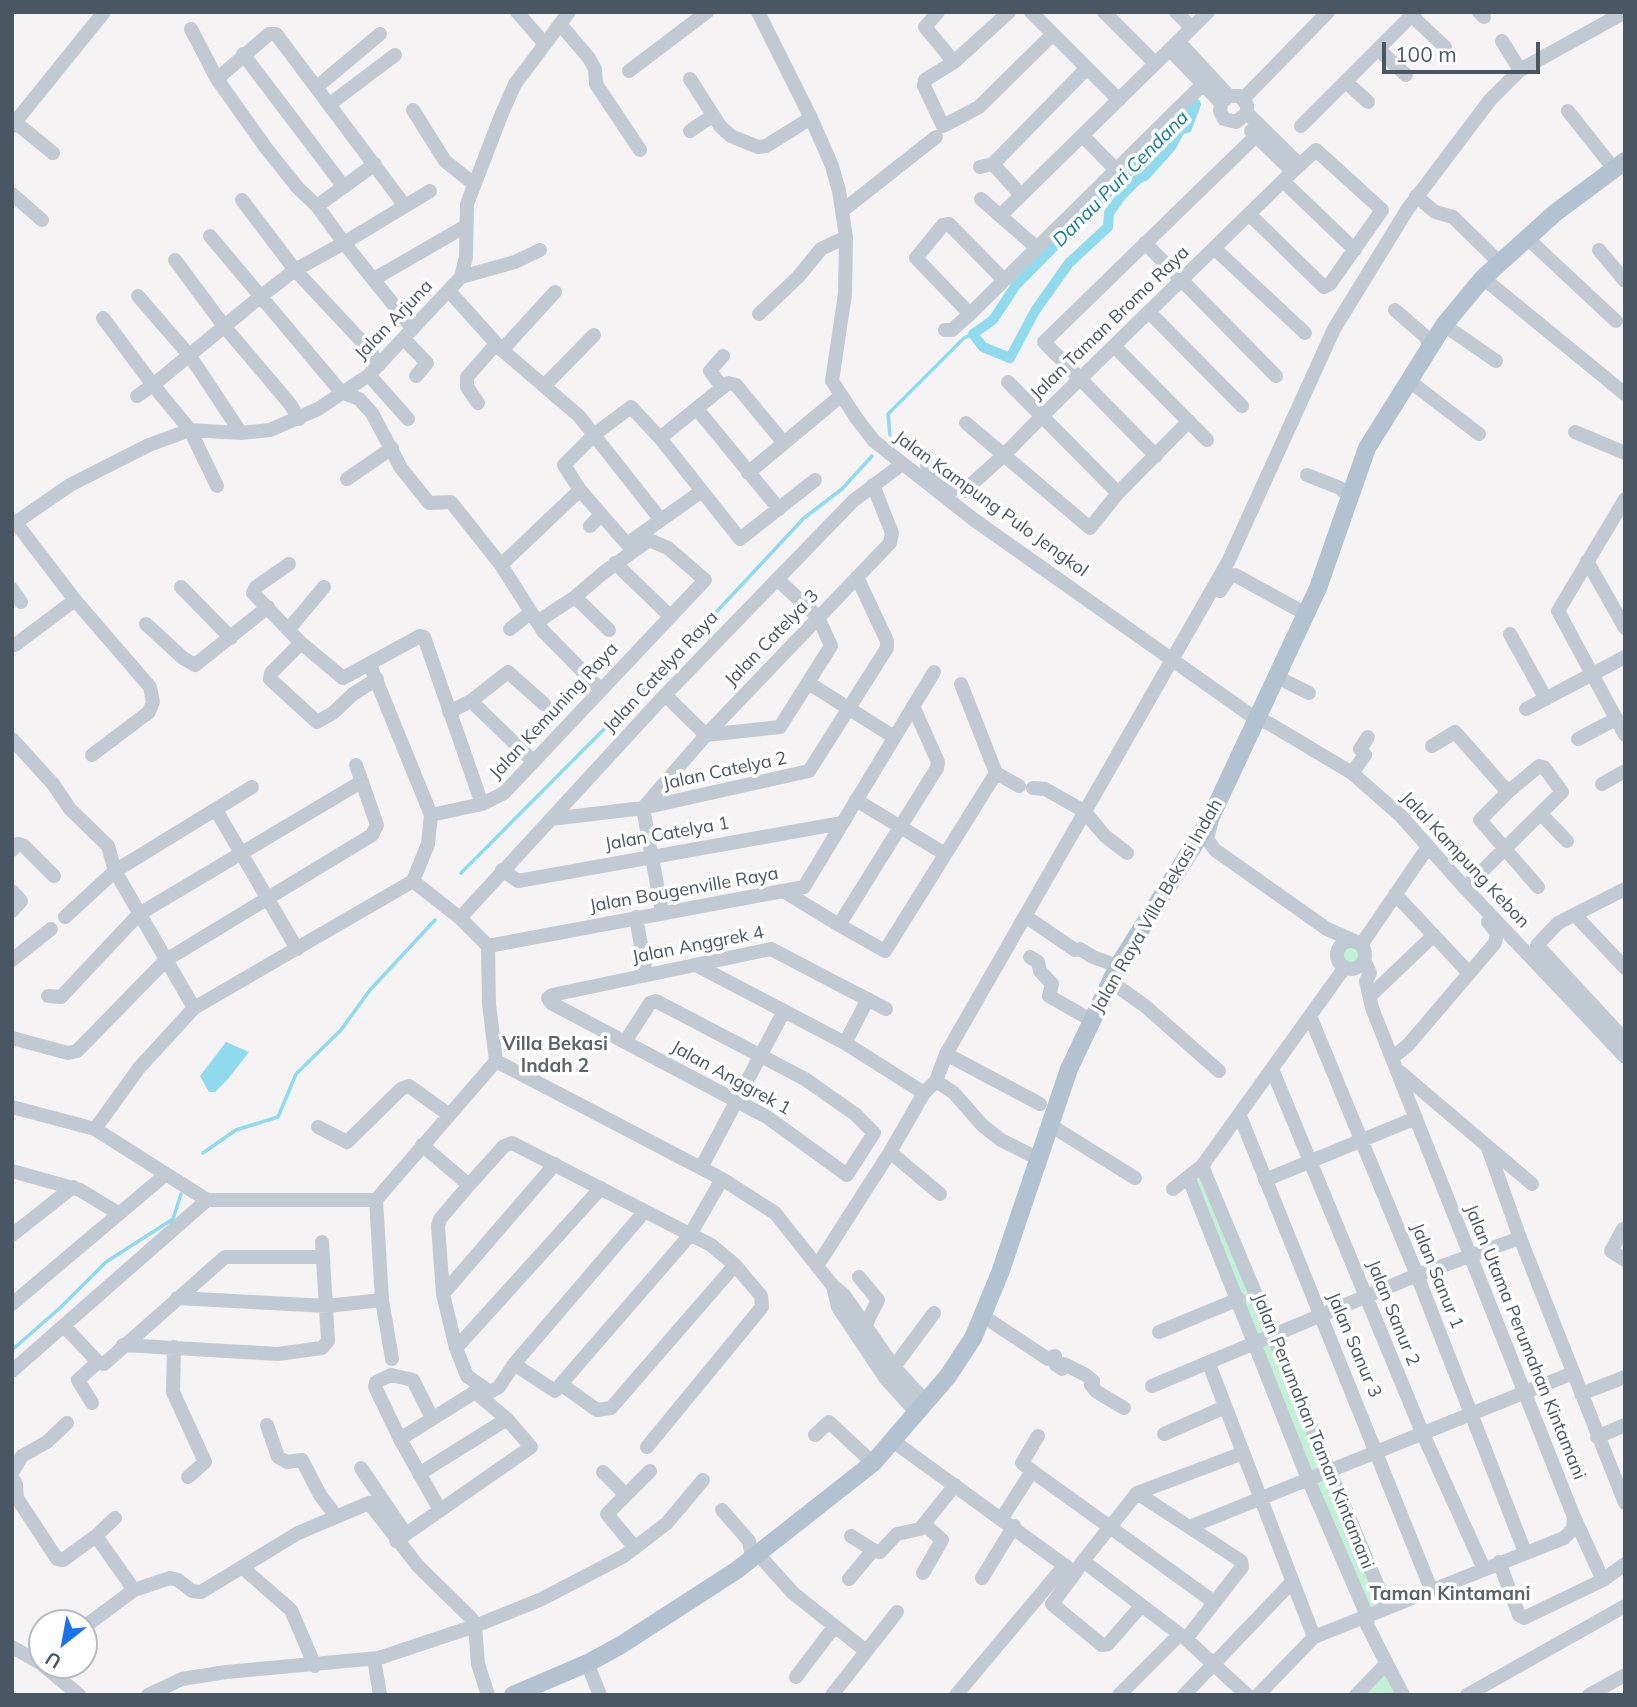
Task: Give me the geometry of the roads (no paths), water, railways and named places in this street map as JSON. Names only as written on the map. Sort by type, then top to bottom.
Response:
[{"type":"main road","name":"Jalan Raya Villa Bekasi Indah","points":[[513,1695],[587,1663],[661,1622],[755,1556],[873,1463],[960,1359],[983,1315],[1069,1069],[1114,973],[1201,837],[1220,798],[1306,614],[1367,448],[1444,324],[1483,278],[1527,238],[1619,165]]},
{"type":"street","points":[[517,12],[544,43]]},
{"type":"street","points":[[629,71],[707,12]]},
{"type":"street","name":"Jalan Kampung Pulo Jengkol","points":[[758,12],[832,166],[842,211],[846,237],[845,294],[832,381],[879,445],[902,464],[1006,544],[1177,660],[1256,721]]},
{"type":"street","points":[[938,12],[925,27],[954,62]]},
{"type":"street","points":[[1009,12],[954,62],[925,80],[927,101],[944,127],[979,107],[1053,34]]},
{"type":"street","points":[[1031,12],[1119,100]]},
{"type":"street","points":[[1104,12],[1156,64]]},
{"type":"street","points":[[1176,12],[1192,28]]},
{"type":"street","points":[[1002,214],[1208,12]]},
{"type":"street","points":[[1236,106],[1328,12]]},
{"type":"street","points":[[1177,660],[1228,562],[1334,329],[1416,196],[1490,100],[1520,70],[1625,12]]},
{"type":"street","points":[[53,153],[14,124],[99,14]]},
{"type":"street","points":[[1301,126],[1413,14],[1445,47]]},
{"type":"street","points":[[540,250],[515,262],[461,277],[466,257],[464,227],[474,184],[515,84],[564,18],[596,69],[596,84],[640,150]]},
{"type":"street","points":[[191,29],[217,79],[266,148],[298,188],[317,206],[374,279],[428,363],[415,376]]},
{"type":"street","points":[[217,79],[269,34],[276,34],[318,86],[405,206]]},
{"type":"street","points":[[318,86],[380,34]]},
{"type":"street","points":[[1502,41],[1520,70]]},
{"type":"street","points":[[1174,46],[1260,133],[1355,250],[1328,286],[1322,286],[1249,214]]},
{"type":"street","points":[[1174,46],[1203,84],[1236,106]]},
{"type":"street","points":[[1378,49],[1406,75]]},
{"type":"street","points":[[243,54],[344,187]]},
{"type":"street","points":[[330,104],[395,55]]},
{"type":"street","points":[[1021,195],[986,165],[1087,68]]},
{"type":"street","points":[[690,79],[712,116],[731,136],[762,148],[811,118]]},
{"type":"street","points":[[1346,82],[1368,102]]},
{"type":"street","points":[[945,330],[953,330],[970,314],[1203,84]]},
{"type":"street","points":[[413,110],[445,161],[474,184]]},
{"type":"street","points":[[1568,111],[1619,165]]},
{"type":"street","points":[[690,131],[712,116]]},
{"type":"street","points":[[1156,456],[1044,342],[1260,133]]},
{"type":"street","points":[[1083,136],[1116,170]]},
{"type":"street","points":[[842,211],[936,137]]},
{"type":"street","name":"Jalan Taman Bromo Raya","points":[[928,466],[952,487],[962,491],[1005,454],[1317,150],[1382,210],[1355,250]]},
{"type":"street","points":[[317,206],[375,164]]},
{"type":"street","points":[[137,396],[295,270],[430,191]]},
{"type":"street","points":[[12,194],[42,220]]},
{"type":"street","points":[[1416,196],[1435,212],[1453,217],[1499,262]]},
{"type":"street","points":[[981,199],[1002,214],[1037,248]]},
{"type":"street","points":[[242,200],[295,270],[369,349],[374,370],[408,419]]},
{"type":"street","points":[[970,314],[916,258],[943,225],[949,224],[1004,280]]},
{"type":"street","points":[[374,279],[464,227]]},
{"type":"street","points":[[210,236],[341,392],[359,399],[372,413],[401,468],[429,503],[451,502],[501,565],[533,618],[601,690]]},
{"type":"street","points":[[759,314],[798,277],[821,249],[846,237]]},
{"type":"street","points":[[1527,238],[1616,321]]},
{"type":"street","points":[[1145,243],[1276,376]]},
{"type":"street","points":[[1214,248],[1305,333]]},
{"type":"street","points":[[1600,250],[1625,281]]},
{"type":"street","points":[[174,260],[224,326],[290,404],[299,419]]},
{"type":"street","name":"Jalan Arjuna","points":[[14,524],[71,485],[122,457],[190,430],[242,433],[270,430],[299,419],[374,370],[461,277]]},
{"type":"street","points":[[1483,278],[1625,394]]},
{"type":"street","points":[[449,291],[499,347],[545,385],[594,434],[661,520]]},
{"type":"street","points":[[478,403],[467,387],[467,377],[555,292]]},
{"type":"street","points":[[138,296],[190,356],[242,433]]},
{"type":"street","points":[[1395,310],[1426,337],[1430,348]]},
{"type":"street","points":[[1149,312],[1242,406]]},
{"type":"street","points":[[103,318],[190,430],[217,486]]},
{"type":"street","points":[[1444,324],[1496,361]]},
{"type":"street","points":[[545,385],[594,335]]},
{"type":"street","points":[[1115,346],[1208,440]]},
{"type":"street","points":[[722,387],[710,371],[723,356]]},
{"type":"street","points":[[1408,380],[1479,434]]},
{"type":"street","points":[[660,438],[728,383],[736,386],[784,443]]},
{"type":"street","points":[[1008,383],[1118,494]]},
{"type":"street","points":[[748,472],[837,399]]},
{"type":"street","points":[[702,491],[627,544],[564,466],[594,434],[633,407],[660,438],[702,491],[740,539],[815,480]]},
{"type":"street","points":[[697,409],[779,509]]},
{"type":"street","points":[[966,423],[1087,527],[1092,527],[1118,494],[1189,421]]},
{"type":"street","points":[[1575,432],[1625,453]]},
{"type":"street","points":[[347,479],[392,448]]},
{"type":"street","name":"Jalan Catelya Raya","points":[[460,918],[665,695],[860,493],[902,464]]},
{"type":"street","points":[[1307,475],[1340,488],[1349,497]]},
{"type":"street","name":"Jalan Catelya 3","points":[[643,808],[706,735],[892,538],[873,485]]},
{"type":"street","points":[[501,565],[580,489]]},
{"type":"street","points":[[1623,507],[1558,611],[1625,735]]},
{"type":"street","points":[[590,526],[601,515]]},
{"type":"street","points":[[14,524],[150,687],[153,702],[145,716],[92,755]]},
{"type":"street","name":"Jalan Kemuning Raya","points":[[431,815],[482,804],[504,793],[705,581],[668,548],[649,540],[615,564]]},
{"type":"street","points":[[1587,561],[1625,628]]},
{"type":"street","points":[[1228,562],[1238,576]]},
{"type":"street","points":[[289,564],[253,590],[301,643],[343,678],[353,694]]},
{"type":"street","points":[[510,629],[575,597],[615,564],[670,616]]},
{"type":"street","points":[[817,1266],[890,1152],[924,1093],[936,1081],[946,1054],[1084,811],[1226,582],[1232,575],[1238,576],[1306,614]]},
{"type":"street","name":"Jalan Catelya 2","points":[[551,819],[643,808],[807,773],[888,645],[857,578]]},
{"type":"street","points":[[665,695],[706,735],[778,729],[810,684],[831,646],[818,617],[777,579]]},
{"type":"street","points":[[181,587],[231,638]]},
{"type":"street","points":[[288,629],[324,587]]},
{"type":"street","points":[[12,589],[21,602]]},
{"type":"street","points":[[575,597],[610,630]]},
{"type":"street","points":[[15,645],[75,600]]},
{"type":"street","points":[[146,624],[192,665],[231,638],[268,607]]},
{"type":"street","points":[[1510,635],[1546,699]]},
{"type":"street","points":[[343,678],[422,636],[482,804]]},
{"type":"street","points":[[301,643],[271,673],[271,680],[318,722],[377,678]]},
{"type":"street","points":[[1525,709],[1625,657]]},
{"type":"street","points":[[95,1129],[139,1068],[194,1008],[413,881],[428,844],[431,815],[369,663]]},
{"type":"street","points":[[449,712],[471,701],[508,672],[544,704]]},
{"type":"street","name":"Jalan Bougenville Raya","points":[[488,946],[799,889],[808,883],[934,672]]},
{"type":"street","points":[[1277,677],[1309,693]]},
{"type":"street","points":[[810,684],[894,737]]},
{"type":"street","points":[[961,684],[996,773],[1026,787],[1045,789],[1084,811],[1105,836],[1126,853]]},
{"type":"street","points":[[471,701],[533,761]]},
{"type":"street","points":[[839,925],[901,828],[938,762],[913,706]]},
{"type":"street","name":"Jalal Kampung Kebon","points":[[1256,721],[1260,719],[1270,724],[1352,773],[1401,816],[1425,851],[1465,888],[1625,1057]]},
{"type":"street","points":[[1578,738],[1616,719]]},
{"type":"street","points":[[1432,746],[1444,736],[1457,733],[1508,792]]},
{"type":"street","points":[[1352,773],[1365,755],[1360,749],[1368,737]]},
{"type":"street","points":[[12,739],[53,784],[70,809],[102,838],[112,856],[115,871],[194,1008]]},
{"type":"street","points":[[12,1038],[68,1053],[77,1051],[166,960],[374,833],[377,825],[356,765]]},
{"type":"street","points":[[1465,888],[1506,848],[1542,815],[1562,792],[1544,767],[1535,767],[1480,820],[1506,848],[1538,887]]},
{"type":"street","points":[[1602,784],[1625,771]]},
{"type":"street","points":[[785,892],[888,953],[996,773]]},
{"type":"street","points":[[48,996],[61,997],[139,914],[361,782]]},
{"type":"street","points":[[65,918],[115,871],[252,787]]},
{"type":"street","points":[[1220,798],[1209,829],[1210,845],[1327,929],[1360,944]]},
{"type":"street","points":[[856,800],[945,855]]},
{"type":"street","points":[[643,808],[662,912]]},
{"type":"street","points":[[216,810],[297,949]]},
{"type":"street","points":[[1542,815],[1567,841]]},
{"type":"street","name":"Jalan Catelya 1","points":[[502,870],[518,881],[842,823]]},
{"type":"street","points":[[12,850],[18,844],[24,846],[54,876]]},
{"type":"street","points":[[1360,944],[1347,941],[1339,946],[1337,958],[1345,967],[1357,967],[1364,960],[1360,944],[1425,851],[1497,933],[1495,943],[1394,1064],[1532,1184]]},
{"type":"street","points":[[391,1359],[382,1300],[376,1200],[496,1061],[489,1004],[488,946],[460,918],[413,881]]},
{"type":"street","points":[[12,891],[21,901],[12,911]]},
{"type":"street","points":[[1624,892],[1555,925],[1538,942],[1538,947],[1625,1040]]},
{"type":"street","points":[[1395,894],[1469,973]]},
{"type":"street","points":[[1574,915],[1625,968]]},
{"type":"street","points":[[1025,916],[1075,950],[1080,948],[1114,973],[1145,1006],[1219,1071]]},
{"type":"street","points":[[636,917],[646,974]]},
{"type":"street","points":[[12,960],[51,929]]},
{"type":"street","points":[[1370,996],[1434,935]]},
{"type":"street","name":"Jalan Anggrek 4","points":[[548,999],[552,995],[646,974],[698,966],[774,949],[886,1009]]},
{"type":"street","points":[[1030,957],[1038,962],[1040,971],[1052,984],[1049,996],[1091,1020]]},
{"type":"street","name":"Jalan Utama Perumahan Kintamani","points":[[1364,960],[1370,973],[1366,981],[1370,996],[1394,1064],[1574,1517],[1603,1580]]},
{"type":"street","points":[[698,966],[845,1043],[924,1093]]},
{"type":"street","points":[[1173,1189],[1189,1179],[1202,1166],[1345,967]]},
{"type":"street","name":"Jalan Anggrek 1","points":[[548,999],[792,1133],[846,1175],[852,1171],[874,1133],[834,1098],[761,1054]]},
{"type":"street","points":[[845,1043],[868,999]]},
{"type":"street","points":[[625,1042],[650,1003],[656,1001],[761,1054]]},
{"type":"street","points":[[702,1168],[784,1011]]},
{"type":"street","name":"Jalan Sanur 1","points":[[1310,1016],[1360,1143],[1417,1275],[1525,1552]]},
{"type":"street","points":[[946,1054],[1040,1104]]},
{"type":"street","points":[[496,1061],[702,1168],[775,1213],[833,1286],[844,1295],[921,1408]]},
{"type":"street","name":"Jalan Sanur 2","points":[[1272,1069],[1312,1160],[1422,1432],[1485,1569]]},
{"type":"street","points":[[936,1081],[954,1093],[982,1125],[1001,1140],[1039,1159]]},
{"type":"street","points":[[318,1127],[347,1142],[401,1089],[409,1086],[448,1114]]},
{"type":"street","points":[[12,1107],[95,1129],[207,1200],[376,1200]]},
{"type":"street","name":"Jalan Sanur 3","points":[[1240,1116],[1431,1589]]},
{"type":"street","points":[[1265,1180],[1416,1118]]},
{"type":"street","points":[[1051,1125],[1135,1178]]},
{"type":"street","points":[[645,1211],[494,1391],[484,1390],[467,1376],[456,1348],[443,1294],[439,1222],[468,1185],[509,1143],[555,1164],[645,1211],[718,1250],[735,1265],[761,1296],[762,1307],[647,1447]]},
{"type":"street","points":[[422,1145],[468,1185]]},
{"type":"street","points":[[1488,1148],[1597,1437],[1620,1479],[1625,1503]]},
{"type":"street","points":[[890,1152],[940,1194]]},
{"type":"street","points":[[443,1294],[555,1164]]},
{"type":"street","points":[[1202,1166],[1387,1608]]},
{"type":"street","points":[[12,1171],[73,1187],[118,1213]]},
{"type":"street","points":[[12,1304],[165,1175]]},
{"type":"street","points":[[514,1364],[552,1391],[562,1385],[690,1235],[722,1179]]},
{"type":"street","name":"Jalan Perumahan Taman Kintamani","points":[[1189,1179],[1239,1299],[1308,1479],[1368,1618],[1367,1625],[1402,1695]]},
{"type":"street","points":[[15,1229],[73,1187]]},
{"type":"street","points":[[456,1348],[601,1188]]},
{"type":"street","points":[[12,1371],[207,1200]]},
{"type":"street","points":[[1623,1229],[1611,1251],[1625,1260]]},
{"type":"street","points":[[1152,1386],[1417,1275],[1520,1238]]},
{"type":"street","points":[[64,1326],[98,1362],[106,1363],[123,1345],[220,1259],[229,1255],[322,1249],[328,1341],[320,1349],[278,1354],[123,1345]]},
{"type":"street","points":[[562,1385],[593,1408],[603,1411],[611,1408],[735,1265]]},
{"type":"street","points":[[859,1277],[878,1300],[864,1326]]},
{"type":"street","points":[[833,1286],[838,1307],[886,1379],[921,1408]]},
{"type":"street","points":[[177,1298],[327,1306],[382,1300]]},
{"type":"street","points":[[1159,1332],[1239,1299]]},
{"type":"street","points":[[894,1367],[934,1313]]},
{"type":"street","points":[[983,1315],[1048,1359],[1055,1356],[1056,1365],[1062,1369],[1063,1364],[1086,1375],[1093,1381],[1091,1385],[1097,1392],[1124,1408]]},
{"type":"street","points":[[174,1348],[173,1392],[205,1462],[188,1477]]},
{"type":"street","points":[[92,1403],[78,1380],[98,1362]]},
{"type":"street","points":[[1209,1364],[1314,1637]]},
{"type":"street","points":[[1192,1526],[1573,1373]]},
{"type":"street","points":[[432,1418],[413,1380],[391,1376],[378,1380],[375,1387],[400,1439],[440,1510]]},
{"type":"street","points":[[1581,1394],[1625,1377]]},
{"type":"street","points":[[400,1439],[475,1392],[507,1419],[531,1446],[401,1537]]},
{"type":"street","points":[[1164,1434],[1225,1407]]},
{"type":"street","points":[[419,1474],[507,1419]]},
{"type":"street","points":[[815,1435],[829,1422],[873,1463]]},
{"type":"street","points":[[67,1423],[47,1442],[22,1455],[12,1476],[16,1484],[17,1498],[57,1559],[63,1560],[115,1518]]},
{"type":"street","points":[[267,1425],[278,1457],[284,1462],[302,1460],[320,1496],[336,1516]]},
{"type":"street","points":[[1597,1437],[1625,1425]]},
{"type":"street","points":[[1038,1436],[1022,1463],[1214,1602]]},
{"type":"street","points":[[893,1441],[1074,1566],[1141,1606],[1182,1637],[1247,1695]]},
{"type":"street","points":[[956,1695],[1112,1526],[1138,1493],[1243,1453]]},
{"type":"street","points":[[361,1468],[401,1537]]},
{"type":"street","points":[[635,1548],[607,1514],[650,1471]]},
{"type":"street","points":[[982,1577],[1032,1471]]},
{"type":"street","points":[[603,1472],[626,1495]]},
{"type":"street","points":[[148,1695],[168,1684],[193,1677],[374,1659],[475,1626],[542,1599],[635,1548],[667,1522],[703,1480]]},
{"type":"street","points":[[851,1536],[880,1552],[893,1536],[918,1530],[955,1485]]},
{"type":"street","points":[[1119,1695],[1182,1637],[1242,1567],[1241,1562],[1192,1526],[1138,1493]]},
{"type":"street","points":[[98,1617],[134,1590],[172,1578],[197,1592],[243,1568],[298,1533],[370,1503],[465,1611],[475,1626],[478,1664],[488,1695]]},
{"type":"street","points":[[722,1510],[750,1541],[755,1556],[793,1593],[866,1651]]},
{"type":"street","points":[[1258,1695],[1314,1637],[1368,1618],[1431,1589],[1569,1534],[1573,1529],[1574,1517]]},
{"type":"street","points":[[923,1573],[942,1540],[924,1524]]},
{"type":"street","points":[[96,1536],[134,1590]]},
{"type":"street","points":[[849,1579],[873,1550]]},
{"type":"street","points":[[1499,1562],[1519,1615],[1524,1618],[1603,1580],[1625,1564]]},
{"type":"street","points":[[1074,1566],[1052,1604],[1102,1645],[1109,1642],[1141,1606]]},
{"type":"street","points":[[243,1568],[291,1610],[315,1666]]},
{"type":"street","points":[[1184,1695],[1243,1629],[1292,1582]]},
{"type":"street","points":[[1467,1695],[1625,1606]]},
{"type":"street","points":[[832,1695],[897,1612]]},
{"type":"street","points":[[796,1677],[834,1627]]},
{"type":"street","points":[[12,1647],[28,1655]]},
{"type":"street","points":[[374,1659],[380,1695]]},
{"type":"street","points":[[587,1663],[600,1695]]},
{"type":"street","points":[[1356,1695],[1386,1664]]},
{"type":"street","points":[[1599,1692],[1625,1675]]},
{"type":"street","points":[[61,1679],[79,1695]]},
{"type":"water","points":[[226,1042],[249,1052],[215,1092],[209,1092],[200,1076]]},
{"type":"waterway","name":"Danau Puri Cendana","points":[[1196,104],[1187,128],[1180,130],[1171,147],[1145,176],[1138,179],[1122,195],[1109,213],[1108,227],[1069,263],[1035,311],[1010,358],[983,347],[973,334],[993,320],[1016,285],[1196,104]]},
{"type":"waterway","points":[[890,435],[888,414],[964,338],[973,334],[983,347],[996,352]]},
{"type":"waterway","points":[[461,873],[650,683],[804,518],[842,489],[872,456]]},
{"type":"waterway","points":[[203,1153],[236,1130],[278,1117],[296,1074],[341,1030],[370,990],[435,920]]},
{"type":"waterway","points":[[12,1350],[106,1262],[173,1219],[181,1194]]},
{"type":"district","name":"Villa Bekasi Indah 2","points":[[555,1055]]},
{"type":"district","name":"Taman Kintamani","points":[[1450,1594]]}]
